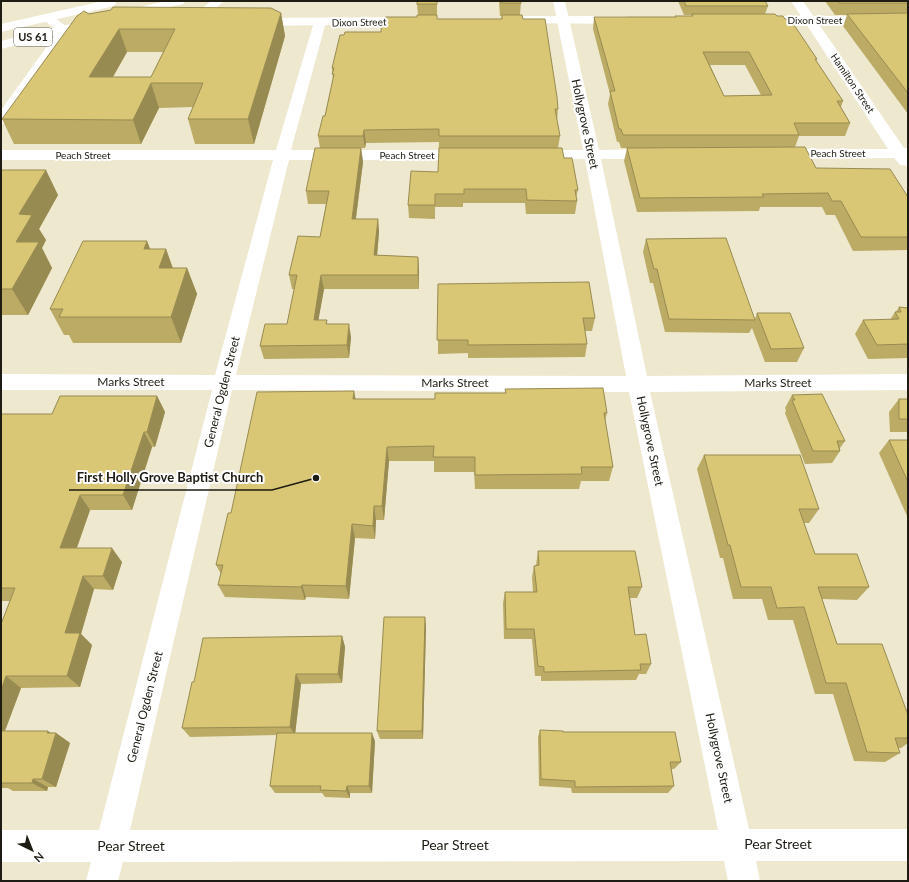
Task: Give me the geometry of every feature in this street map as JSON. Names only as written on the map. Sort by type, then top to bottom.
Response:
[{"type":"main road","name":"US 61","points":[[1,28],[118,1]]},
{"type":"main road","name":"US 61","points":[[1,45],[179,1]]},
{"type":"main road","points":[[217,22],[209,8],[218,1]]},
{"type":"main road","name":"Hollygrove Street","points":[[560,1],[638,384],[744,881]]},
{"type":"main road","name":"Hamilton Street","points":[[797,1],[904,153],[908,166]]},
{"type":"main road","points":[[104,5],[115,18],[158,19]]},
{"type":"main road","points":[[1,120],[65,30],[47,18]]},
{"type":"main road","points":[[502,20],[638,20]]},
{"type":"main road","name":"Dixon Street","points":[[748,20],[908,20]]},
{"type":"main road","name":"Dixon Street","points":[[202,21],[423,21]]},
{"type":"main road","name":"General Ogden Street","points":[[102,881],[224,382],[282,155],[320,22]]},
{"type":"main road","name":"Peach Street","points":[[765,154],[904,153]]},
{"type":"main road","points":[[521,155],[671,154]]},
{"type":"main road","name":"Peach Street","points":[[1,155],[481,155]]},
{"type":"main road","name":"Marks Street","points":[[1,382],[638,384],[908,382]]},
{"type":"main road","name":"Pear Street","points":[[1,846],[908,844]]},
{"type":"building","points":[[417,1],[437,1],[437,4],[417,4]]},
{"type":"building","points":[[501,1],[521,1],[521,3],[501,3]]},
{"type":"building","points":[[684,1],[765,1],[768,6],[686,6]]},
{"type":"building","points":[[838,1],[908,1],[908,3],[839,3]]},
{"type":"building","points":[[113,7],[271,8],[281,13],[248,119],[188,119],[203,83],[151,83],[133,120],[2,119],[77,16],[84,11],[89,14],[111,10]],"holes":[[[119,29],[175,29],[151,77],[89,77]]]},
{"type":"building","points":[[908,13],[908,93],[847,14]]},
{"type":"building","points":[[692,14],[775,14],[777,16],[783,16],[785,19],[790,19],[843,101],[837,101],[850,123],[794,123],[799,135],[623,135],[621,129],[619,129],[610,91],[615,91],[594,17],[693,16]],"holes":[[[703,52],[749,52],[772,95],[724,96]]]},
{"type":"building","points":[[417,15],[437,15],[437,19],[502,19],[502,15],[522,15],[523,19],[545,19],[557,97],[558,109],[555,109],[560,136],[439,136],[439,129],[364,130],[363,136],[318,136],[323,116],[325,116],[334,74],[332,74],[334,68],[332,68],[340,35],[344,35],[345,32],[381,32],[382,20],[385,20],[385,17],[417,17]]},
{"type":"building","points":[[805,147],[816,168],[890,169],[908,197],[908,237],[861,237],[841,201],[832,201],[828,193],[762,194],[764,197],[640,198],[627,148]]},
{"type":"building","points":[[315,148],[361,148],[352,219],[378,219],[374,255],[418,257],[418,275],[321,275],[314,320],[327,320],[326,324],[349,324],[347,345],[260,346],[265,324],[287,324],[297,275],[289,275],[298,236],[320,237],[329,191],[306,191]]},
{"type":"building","points":[[439,148],[562,148],[564,158],[572,158],[578,190],[575,190],[577,201],[527,200],[526,189],[464,189],[464,194],[435,194],[435,205],[408,205],[411,171],[438,172]]},
{"type":"building","points":[[1,170],[46,170],[19,214],[32,215],[16,242],[39,242],[12,289],[1,289]]},
{"type":"building","points":[[726,238],[755,320],[669,319],[657,269],[654,269],[646,239]]},
{"type":"building","points":[[83,241],[147,241],[144,249],[166,249],[159,268],[187,268],[171,317],[59,317],[63,309],[50,309]]},
{"type":"building","points":[[589,282],[595,318],[583,318],[587,344],[468,345],[468,340],[437,340],[438,284]]},
{"type":"building","points":[[899,307],[908,308],[908,344],[877,345],[863,320],[899,319],[895,312],[901,312]]},
{"type":"building","points":[[757,313],[790,313],[804,348],[771,349]]},
{"type":"building","points":[[603,388],[607,413],[604,413],[613,467],[581,467],[582,474],[475,475],[475,457],[433,457],[434,446],[387,447],[382,506],[374,506],[373,526],[352,524],[346,586],[302,585],[301,587],[218,585],[223,565],[216,565],[228,513],[231,513],[257,392],[354,391],[353,399],[435,399],[435,393],[506,393],[505,389]]},
{"type":"building","points":[[822,394],[845,441],[837,441],[840,451],[813,451],[792,400],[795,400],[792,395]]},
{"type":"building","points":[[60,396],[157,396],[147,432],[144,432],[123,495],[80,495],[60,548],[112,548],[103,576],[83,576],[65,633],[80,633],[67,676],[6,676],[1,690],[1,624],[15,588],[1,588],[1,414],[52,414]]},
{"type":"building","points":[[899,399],[908,399],[908,419],[899,419]]},
{"type":"building","points":[[889,440],[908,440],[908,482]]},
{"type":"building","points":[[704,455],[800,455],[819,509],[799,509],[815,554],[857,554],[869,587],[818,587],[837,644],[882,644],[908,715],[908,738],[895,738],[900,753],[867,752],[846,683],[826,683],[804,607],[777,608],[771,587],[741,587]]},
{"type":"building","points":[[538,551],[635,551],[642,587],[628,587],[635,635],[646,634],[651,664],[640,664],[641,670],[544,672],[544,667],[538,666],[534,629],[506,629],[505,592],[537,592],[534,566],[539,565]]},
{"type":"building","points":[[384,617],[425,617],[422,731],[377,731]]},
{"type":"building","points":[[342,636],[338,674],[296,674],[290,727],[182,728],[192,682],[194,682],[203,638]]},
{"type":"building","points":[[540,730],[563,732],[675,732],[681,762],[670,762],[674,786],[575,787],[575,781],[541,779]]},
{"type":"building","points":[[1,731],[48,731],[47,733],[56,733],[42,779],[33,779],[32,783],[1,783]]},
{"type":"building","points":[[277,733],[372,733],[369,786],[347,786],[346,791],[320,790],[321,786],[270,786]]},
{"type":"place","name":"First Holly Grove Baptist Church","points":[[316,478]]}]
